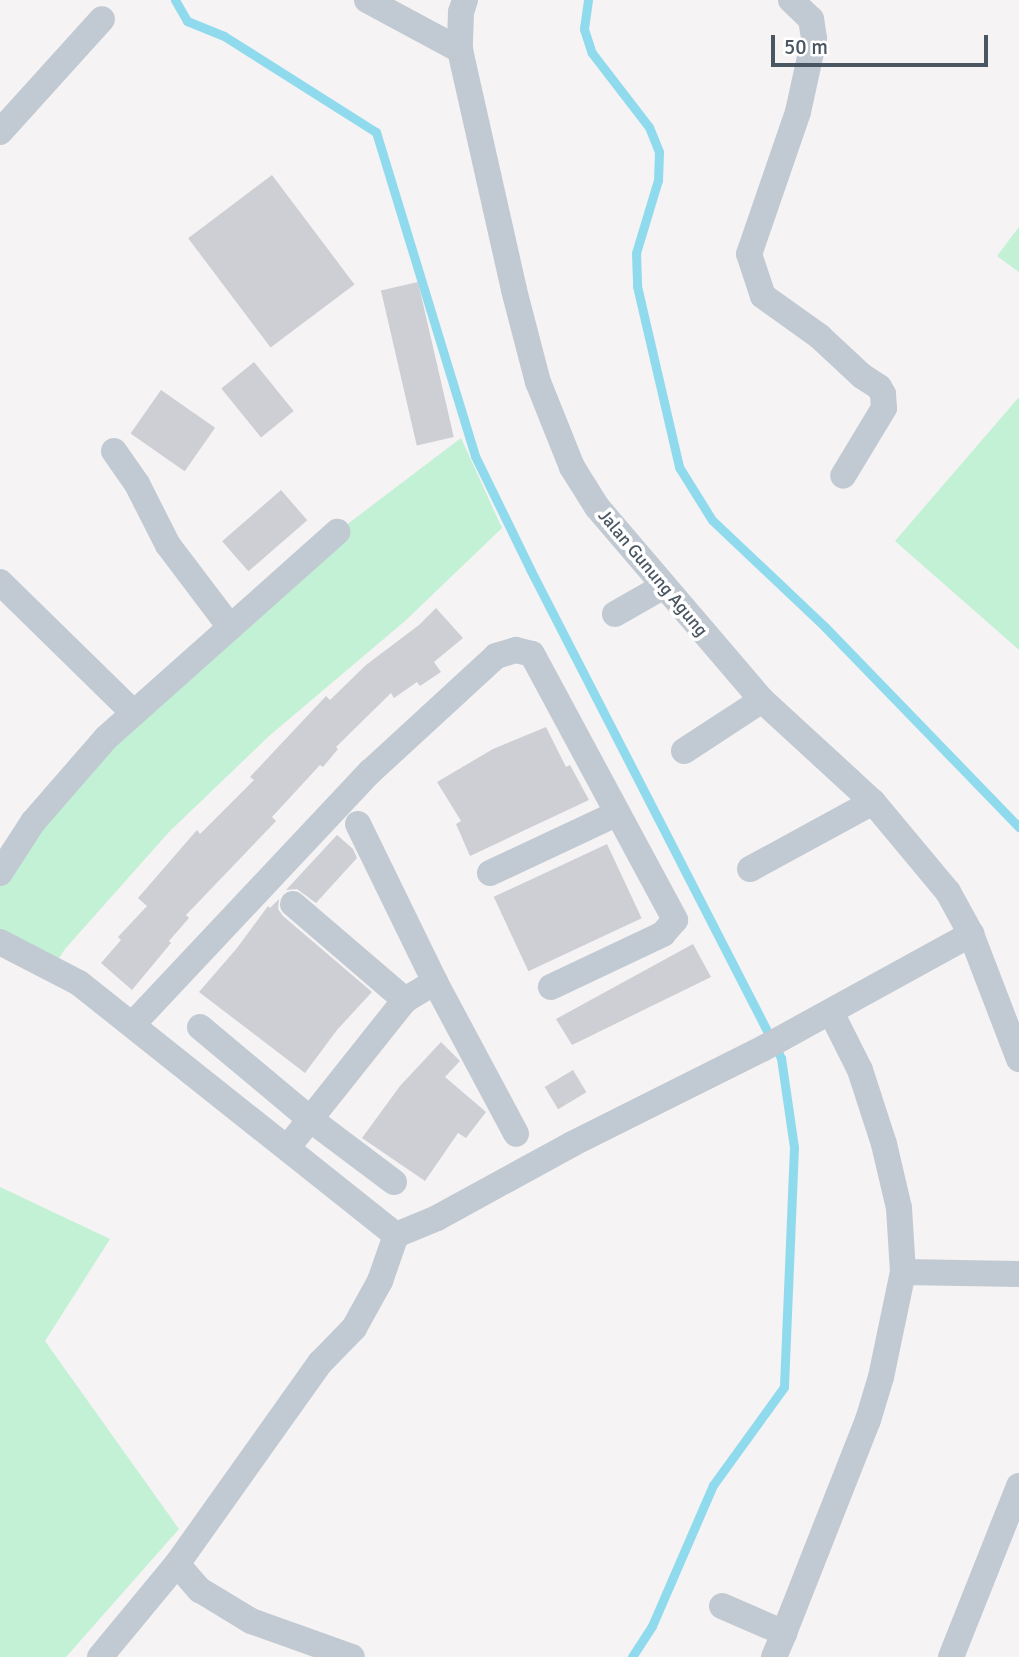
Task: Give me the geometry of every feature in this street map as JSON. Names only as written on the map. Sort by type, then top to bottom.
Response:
[{"type":"street","points":[[367,0],[460,50]]},
{"type":"street","name":"Jalan Gunung Agung","points":[[465,0],[461,12],[460,50],[538,382],[572,467],[597,507],[762,700],[873,802],[948,892],[971,934],[1019,1059]]},
{"type":"street","points":[[792,0],[811,19],[814,39],[798,112],[749,254],[763,296],[819,337],[862,376],[880,387],[883,394],[884,408],[843,476]]},
{"type":"street","points":[[0,132],[102,19]]},
{"type":"street","points":[[114,451],[137,484],[168,545],[229,627]]},
{"type":"street","points":[[0,873],[33,822],[106,738],[337,532]]},
{"type":"street","points":[[0,582],[134,713]]},
{"type":"street","points":[[615,614],[664,586]]},
{"type":"street","points":[[133,1024],[370,772],[496,656],[516,650],[532,654],[675,920],[663,934],[551,987]]},
{"type":"street","points":[[684,751],[762,700]]},
{"type":"street","points":[[750,869],[873,802]]},
{"type":"street","points":[[490,873],[616,814]]},
{"type":"street","points":[[358,824],[435,982],[516,1134]]},
{"type":"street","points":[[293,904],[405,1000]]},
{"type":"street","points":[[100,1657],[177,1564],[320,1363],[354,1328],[380,1281],[396,1235],[437,1218],[572,1144],[771,1044],[971,934]]},
{"type":"street","points":[[0,942],[79,983],[396,1235]]},
{"type":"street","points":[[288,1147],[405,1000],[435,982]]},
{"type":"street","points":[[722,1606],[779,1645],[868,1420],[881,1377],[903,1272],[899,1208],[884,1144],[860,1070],[831,1012]]},
{"type":"street","points":[[201,1027],[310,1119],[394,1182]]},
{"type":"street","points":[[903,1272],[1019,1274]]},
{"type":"street","points":[[951,1657],[1019,1486]]},
{"type":"street","points":[[177,1564],[200,1590],[251,1621],[352,1657]]},
{"type":"green space","points":[[1019,227],[1019,272],[997,256]]},
{"type":"green space","points":[[1019,397],[1019,650],[895,541]]},
{"type":"green space","points":[[461,438],[502,528],[405,621],[269,736],[169,832],[65,949],[52,969],[0,942],[0,873],[33,822],[337,532]]},
{"type":"green space","points":[[0,1187],[110,1239],[45,1341],[179,1529],[66,1657],[0,1657]]},
{"type":"building","points":[[272,175],[354,284],[271,348],[188,238]]},
{"type":"building","points":[[418,282],[454,437],[417,445],[381,291]]},
{"type":"building","points":[[254,362],[294,411],[261,437],[221,388]]},
{"type":"building","points":[[161,390],[215,428],[185,471],[131,433]]},
{"type":"building","points":[[281,490],[307,520],[248,571],[222,541]]},
{"type":"building","points":[[436,608],[463,638],[434,662],[441,672],[420,686],[417,682],[394,698],[391,693],[336,747],[338,749],[323,767],[320,765],[272,817],[276,821],[186,915],[189,918],[169,941],[171,943],[132,990],[101,963],[121,940],[118,937],[147,906],[138,898],[197,830],[200,834],[254,780],[250,777],[326,696],[330,700],[366,665],[419,625]]},
{"type":"building","points":[[546,727],[566,767],[570,765],[589,800],[470,856],[456,824],[461,821],[437,782],[493,749]]},
{"type":"building","points":[[337,835],[353,849],[357,858],[316,903],[297,889],[286,890]]},
{"type":"building","points":[[607,844],[642,918],[528,971],[494,897]]},
{"type":"building","points":[[279,899],[278,909],[283,916],[372,992],[337,1030],[305,1073],[199,992],[237,948],[268,906],[270,908]]},
{"type":"building","points":[[693,944],[711,977],[572,1045],[556,1019]]},
{"type":"building","points":[[441,1042],[460,1061],[445,1077],[486,1112],[466,1138],[458,1133],[425,1181],[362,1138],[400,1086]]},
{"type":"building","points":[[573,1070],[586,1092],[558,1109],[545,1087]]},
{"type":"waterway","points":[[175,0],[187,21],[224,36],[376,132],[475,456],[530,569],[781,1058],[794,1147],[784,1387],[713,1485],[652,1626],[632,1657]]},
{"type":"waterway","points":[[588,0],[584,29],[592,53],[649,127],[659,152],[658,180],[636,253],[637,286],[679,467],[712,520],[825,627],[1019,827]]}]
